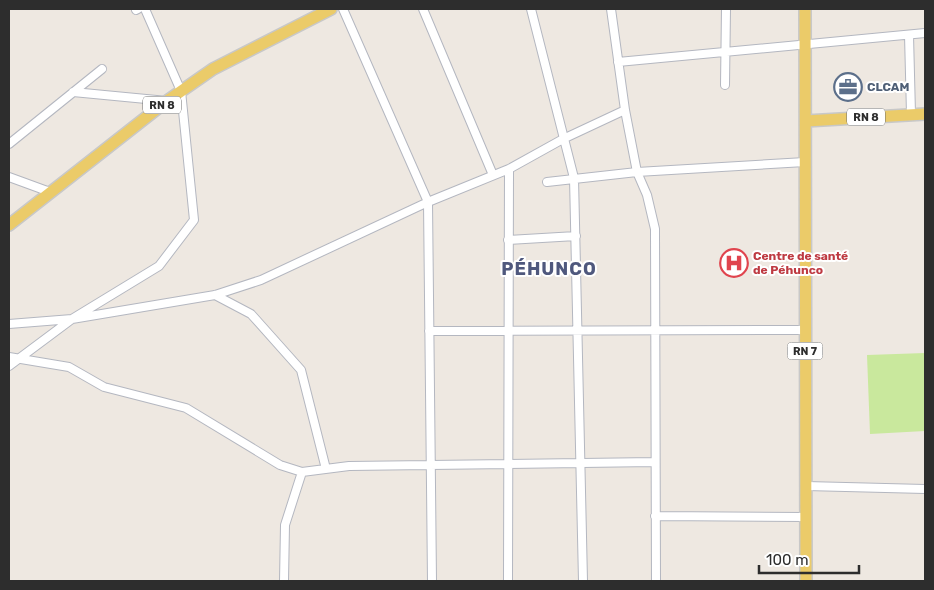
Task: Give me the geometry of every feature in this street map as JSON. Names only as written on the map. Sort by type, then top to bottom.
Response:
[{"type":"main road","name":"RN 8","points":[[9,225],[166,101],[213,69],[317,11],[331,9]]},
{"type":"main road","points":[[805,9],[806,121]]},
{"type":"main road","name":"RN 8","points":[[806,121],[925,114]]},
{"type":"main road","name":"RN 7","points":[[806,121],[806,581]]},
{"type":"street","points":[[9,366],[72,319],[159,266],[194,220],[181,91],[140,9]]},
{"type":"street","points":[[343,9],[428,202],[432,581]]},
{"type":"street","points":[[423,9],[493,175]]},
{"type":"street","points":[[531,9],[574,178],[582,581]]},
{"type":"street","points":[[610,9],[625,110],[637,172],[647,195],[655,229],[656,581]]},
{"type":"street","points":[[725,85],[726,9]]},
{"type":"street","points":[[618,62],[805,43],[925,34]]},
{"type":"street","points":[[909,35],[911,114]]},
{"type":"street","points":[[9,144],[102,69]]},
{"type":"street","points":[[73,92],[166,101]]},
{"type":"street","points":[[9,324],[72,319],[215,295],[261,280],[428,202],[509,169],[563,139],[625,110]]},
{"type":"street","points":[[547,182],[637,172],[805,162]]},
{"type":"street","points":[[508,581],[509,169]]},
{"type":"street","points":[[9,177],[50,192]]},
{"type":"street","points":[[508,240],[576,236]]},
{"type":"street","points":[[215,295],[250,314],[301,370],[326,469]]},
{"type":"street","points":[[429,331],[805,330]]},
{"type":"street","points":[[9,356],[69,367],[104,387],[186,408],[280,466],[302,472],[349,466],[655,462]]},
{"type":"street","points":[[284,581],[285,525],[302,472]]},
{"type":"street","points":[[806,486],[925,489]]},
{"type":"street","points":[[655,516],[806,517]]},
{"type":"green space","points":[[925,353],[925,431],[870,434],[867,355]]},
{"type":"place","name":"CLCAM","points":[[848,87]]},
{"type":"place","name":"Centre de santé de Péhunco","points":[[734,263]]},
{"type":"district","name":"PÉHUNCO","points":[[549,269]]}]
